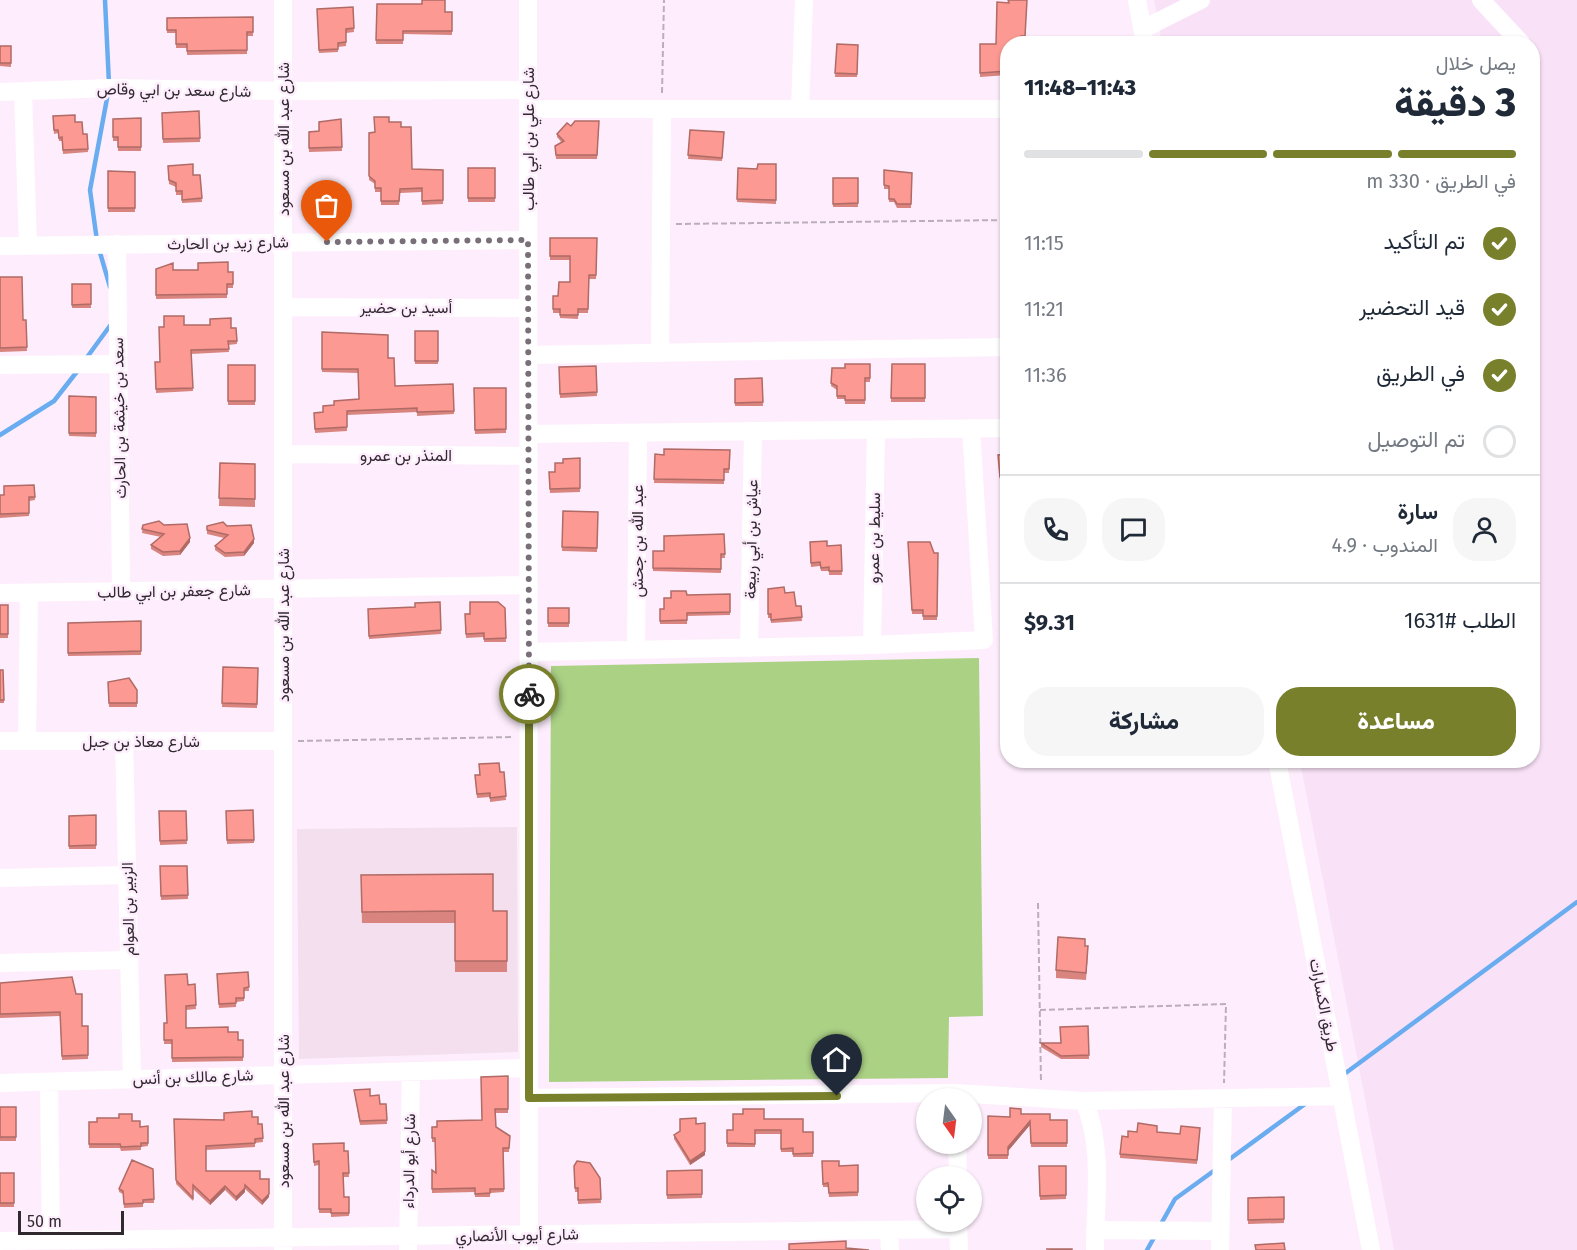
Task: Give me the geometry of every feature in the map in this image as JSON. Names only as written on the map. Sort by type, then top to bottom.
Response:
[{"type":"street","name":"شارع عبد الله بن مسعود","points":[[283,0],[283,1244]]},
{"type":"street","name":"شارع علي بن ابي طالب","points":[[528,0],[529,1242]]},
{"type":"street","points":[[800,109],[804,0]]},
{"type":"street","points":[[1137,0],[1144,36],[1201,0]]},
{"type":"street","points":[[1480,0],[1514,36]]},
{"type":"street","name":"شارع سعد بن ابي وقاص","points":[[0,92],[109,88],[283,91],[528,90]]},
{"type":"street","points":[[23,92],[28,246]]},
{"type":"street","points":[[528,109],[1000,109]]},
{"type":"street","points":[[660,353],[662,109]]},
{"type":"street","name":"شارع زيد بن الحارث","points":[[0,246],[528,240]]},
{"type":"street","name":"سعد بن خيثمة بن الحارث","points":[[117,244],[121,591]]},
{"type":"street","name":"أسيد بن حضير","points":[[283,307],[528,308]]},
{"type":"street","points":[[528,355],[1000,347]]},
{"type":"street","points":[[0,365],[118,364]]},
{"type":"street","points":[[529,652],[872,645],[984,640],[970,428]]},
{"type":"street","points":[[529,434],[1000,428]]},
{"type":"street","name":"سليط بن عمرو","points":[[872,645],[876,430]]},
{"type":"street","name":"عياش بن أبي ربيعة","points":[[748,648],[753,431]]},
{"type":"street","name":"عبد الله بن جحش","points":[[636,650],[638,433]]},
{"type":"street","name":"المنذر بن عمرو","points":[[283,454],[529,456]]},
{"type":"street","name":"شارع جعفر بن ابي طالب","points":[[0,593],[529,585]]},
{"type":"street","points":[[27,741],[29,593]]},
{"type":"street","name":"الزبير بن العوام","points":[[124,740],[132,1079]]},
{"type":"street","name":"شارع معاذ بن جبل","points":[[0,741],[283,741]]},
{"type":"street","name":"طريق الكسارات","points":[[1279,768],[1371,1250]]},
{"type":"street","points":[[0,878],[127,875]]},
{"type":"street","points":[[0,963],[129,960]]},
{"type":"street","name":"شارع مالك بن أنس","points":[[0,1083],[529,1068]]},
{"type":"street","name":"شارع أبو الدرداء","points":[[408,1243],[411,1071]]},
{"type":"street","points":[[49,1082],[51,1240]]},
{"type":"street","points":[[529,1098],[916,1096]]},
{"type":"street","points":[[982,1097],[1084,1101],[1342,1096]]},
{"type":"street","points":[[1220,1250],[1223,1098]]},
{"type":"street","points":[[1084,1101],[1092,1119],[1095,1138],[1095,1250]]},
{"type":"street","name":"شارع أيوب الأنصاري","points":[[0,1241],[51,1240],[124,1245],[642,1242],[916,1229]]},
{"type":"street","points":[[1095,1230],[1220,1231]]},
{"type":"street","points":[[889,1231],[890,1250]]},
{"type":"street","points":[[958,1232],[959,1250]]},
{"type":"path","points":[[662,109],[664,0]]},
{"type":"path","points":[[661,224],[1000,220]]},
{"type":"path","points":[[283,741],[529,737]]},
{"type":"path","points":[[1038,903],[1042,1098]]},
{"type":"path","points":[[1040,1010],[1226,1004],[1223,1098]]},
{"type":"shaded area","points":[[1154,0],[1577,0],[1577,1250],[1394,1250],[1301,768],[1540,768],[1540,36],[1161,36]]},
{"type":"shaded area","points":[[517,827],[518,1052],[299,1059],[297,829]]},
{"type":"green space","points":[[979,658],[983,1016],[949,1017],[948,1078],[549,1082],[551,666]]},
{"type":"building","points":[[422,0],[445,0],[445,12],[452,12],[452,31],[403,31],[403,40],[376,40],[377,4],[422,4]]},
{"type":"building","points":[[1008,0],[1027,0],[1025,36],[1000,36],[1000,72],[980,73],[980,44],[996,44],[997,2],[1009,3]]},
{"type":"building","points":[[353,7],[354,28],[346,29],[346,42],[338,43],[338,49],[319,50],[317,9]]},
{"type":"building","points":[[253,17],[253,32],[247,32],[247,50],[187,51],[187,44],[176,44],[176,30],[167,30],[167,18]]},
{"type":"building","points":[[837,44],[858,45],[857,74],[835,73]]},
{"type":"building","points":[[0,46],[11,46],[11,63],[0,63]]},
{"type":"building","points":[[199,111],[200,138],[163,139],[162,113]]},
{"type":"building","points":[[75,115],[75,122],[82,122],[83,134],[87,134],[88,149],[63,150],[62,137],[59,138],[58,130],[54,130],[53,116]]},
{"type":"building","points":[[374,117],[389,117],[389,122],[401,122],[401,127],[411,127],[412,169],[443,170],[443,200],[422,201],[422,188],[400,189],[399,201],[381,201],[381,188],[375,188],[375,181],[369,176],[369,133],[375,132]]},
{"type":"building","points":[[141,118],[141,147],[118,147],[118,137],[113,137],[113,119]]},
{"type":"building","points":[[341,119],[342,147],[309,148],[309,132],[319,131],[319,122]]},
{"type":"building","points":[[575,121],[599,121],[597,155],[556,155],[555,146],[564,141],[557,134],[567,123],[571,126]]},
{"type":"building","points":[[690,130],[724,132],[722,158],[688,155]]},
{"type":"building","points":[[193,164],[193,175],[200,175],[202,198],[182,200],[182,191],[176,191],[176,183],[169,180],[168,166]]},
{"type":"building","points":[[758,164],[776,164],[776,200],[737,199],[738,168],[757,169]]},
{"type":"building","points":[[468,168],[495,168],[495,198],[468,198]]},
{"type":"building","points":[[884,170],[912,173],[911,204],[897,204],[894,199],[889,199],[889,186],[884,185]]},
{"type":"building","points":[[108,171],[135,172],[135,208],[108,208]]},
{"type":"building","points":[[833,178],[858,178],[858,203],[833,204]]},
{"type":"building","points":[[550,238],[597,238],[596,275],[589,275],[588,309],[578,309],[578,315],[560,315],[560,309],[553,309],[553,296],[558,296],[559,282],[570,282],[570,256],[550,256]]},
{"type":"building","points":[[228,262],[228,272],[233,272],[233,284],[227,284],[227,294],[156,295],[156,269],[173,263],[173,270],[198,270],[198,263]]},
{"type":"building","points":[[0,277],[22,277],[23,320],[26,320],[27,347],[0,348]]},
{"type":"building","points":[[72,284],[91,284],[91,304],[72,305]]},
{"type":"building","points":[[164,316],[184,316],[184,325],[210,325],[210,319],[231,318],[231,328],[236,328],[237,341],[228,341],[229,349],[191,350],[193,388],[156,389],[155,362],[160,362],[159,327],[164,327]]},
{"type":"building","points":[[415,331],[438,331],[438,361],[415,361]]},
{"type":"building","points":[[322,332],[388,335],[388,358],[394,358],[395,386],[453,384],[454,411],[417,412],[417,408],[347,411],[347,427],[315,429],[314,413],[323,412],[323,406],[334,405],[334,401],[359,399],[358,369],[322,369]]},
{"type":"building","points":[[845,364],[870,364],[870,378],[865,378],[865,400],[845,400],[845,396],[837,396],[837,386],[831,383],[832,368],[845,368]]},
{"type":"building","points":[[892,364],[925,364],[925,398],[891,398]]},
{"type":"building","points":[[228,365],[255,365],[255,401],[228,401]]},
{"type":"building","points":[[596,366],[597,392],[560,394],[559,367]]},
{"type":"building","points":[[762,378],[763,402],[735,403],[735,379]]},
{"type":"building","points":[[474,388],[506,388],[506,429],[475,430]]},
{"type":"building","points":[[69,396],[96,397],[96,433],[69,433]]},
{"type":"building","points":[[664,449],[730,450],[729,469],[724,469],[724,480],[654,479],[655,454],[664,455]]},
{"type":"building","points":[[580,458],[580,488],[550,489],[549,472],[555,472],[555,463],[563,463],[563,459]]},
{"type":"building","points":[[220,463],[255,464],[255,499],[219,498]]},
{"type":"building","points":[[34,485],[35,497],[29,497],[29,513],[0,514],[0,495],[4,495],[4,486]]},
{"type":"building","points":[[563,511],[598,512],[597,548],[562,547]]},
{"type":"building","points":[[159,521],[164,525],[187,524],[190,538],[180,551],[163,552],[151,545],[164,534],[142,529],[143,525]]},
{"type":"building","points":[[223,522],[227,526],[251,525],[254,539],[244,552],[225,553],[215,546],[228,535],[207,530],[207,526]]},
{"type":"building","points":[[724,534],[725,554],[721,554],[721,569],[653,568],[653,551],[664,551],[664,536]]},
{"type":"building","points":[[827,541],[827,546],[841,545],[842,571],[829,571],[829,567],[821,568],[820,562],[811,563],[810,542]]},
{"type":"building","points":[[908,542],[930,542],[934,553],[938,553],[937,616],[923,616],[923,610],[912,610]]},
{"type":"building","points":[[784,587],[785,593],[794,592],[796,606],[801,606],[802,617],[771,620],[771,614],[768,614],[768,589]]},
{"type":"building","points":[[671,591],[686,591],[687,595],[730,594],[730,612],[687,613],[687,620],[660,621],[660,609],[664,609],[664,598],[671,598]]},
{"type":"building","points":[[440,602],[441,630],[369,636],[368,609],[415,607],[415,603]]},
{"type":"building","points":[[470,602],[498,602],[505,608],[506,638],[484,639],[484,633],[466,634],[465,614],[470,614]]},
{"type":"building","points":[[0,605],[8,605],[8,634],[0,634]]},
{"type":"building","points":[[548,608],[569,608],[569,623],[548,623]]},
{"type":"building","points":[[141,621],[141,651],[68,653],[68,623]]},
{"type":"building","points":[[223,667],[258,668],[257,704],[222,703]]},
{"type":"building","points":[[0,670],[3,670],[4,700],[0,700]]},
{"type":"building","points":[[129,678],[137,690],[137,703],[109,703],[108,682]]},
{"type":"building","points":[[499,763],[500,772],[504,772],[506,796],[490,798],[490,793],[477,794],[475,775],[480,775],[479,764]]},
{"type":"building","points":[[253,810],[254,840],[227,840],[226,811]]},
{"type":"building","points":[[159,811],[186,811],[187,840],[160,841]]},
{"type":"building","points":[[96,815],[96,845],[69,846],[69,816]]},
{"type":"building","points":[[160,866],[187,866],[188,895],[161,896]]},
{"type":"building","points":[[493,874],[493,911],[507,911],[507,961],[455,961],[455,911],[362,912],[361,875]]},
{"type":"building","points":[[1058,937],[1085,939],[1085,946],[1088,946],[1086,973],[1056,970]]},
{"type":"building","points":[[248,972],[249,987],[244,988],[244,998],[236,998],[236,1003],[219,1004],[217,974]]},
{"type":"building","points":[[187,974],[188,985],[195,984],[196,1005],[186,1006],[186,1028],[228,1027],[228,1032],[238,1032],[238,1040],[243,1040],[243,1057],[172,1058],[172,1040],[164,1040],[164,1023],[167,1023],[165,975]]},
{"type":"building","points":[[72,977],[76,994],[82,994],[82,1026],[88,1026],[88,1055],[62,1056],[60,1012],[0,1014],[0,983]]},
{"type":"building","points":[[1088,1026],[1089,1055],[1061,1056],[1041,1043],[1061,1043],[1060,1027]]},
{"type":"building","points":[[508,1076],[508,1109],[495,1109],[496,1127],[510,1136],[509,1148],[503,1148],[504,1189],[490,1189],[490,1193],[475,1194],[475,1188],[432,1189],[432,1170],[436,1173],[435,1138],[432,1138],[432,1127],[437,1127],[437,1121],[482,1120],[481,1077]]},
{"type":"building","points":[[370,1089],[370,1096],[379,1095],[380,1104],[386,1104],[387,1120],[360,1121],[354,1090]]},
{"type":"building","points":[[0,1107],[16,1107],[16,1137],[0,1137]]},
{"type":"building","points":[[1010,1108],[1021,1109],[1021,1114],[1050,1114],[1050,1120],[1067,1120],[1067,1143],[1031,1143],[1030,1121],[1008,1147],[1008,1155],[988,1155],[988,1116],[1010,1117]]},
{"type":"building","points":[[743,1109],[764,1109],[764,1119],[803,1119],[803,1132],[813,1132],[813,1153],[793,1154],[793,1148],[781,1149],[781,1130],[755,1130],[755,1144],[727,1143],[727,1130],[733,1130],[733,1114],[743,1114]]},
{"type":"building","points":[[252,1111],[252,1117],[258,1117],[258,1124],[262,1124],[263,1138],[255,1139],[255,1143],[206,1146],[206,1171],[260,1171],[260,1179],[269,1179],[269,1194],[262,1201],[245,1185],[236,1197],[225,1186],[210,1201],[193,1185],[193,1198],[176,1180],[174,1119],[224,1120],[224,1113]]},
{"type":"building","points":[[119,1114],[132,1114],[132,1121],[140,1121],[140,1127],[148,1126],[148,1143],[141,1143],[141,1146],[121,1147],[120,1144],[89,1144],[89,1122],[97,1122],[97,1118],[119,1118]]},
{"type":"building","points":[[696,1118],[696,1124],[705,1123],[705,1151],[690,1161],[674,1135],[680,1131],[680,1119]]},
{"type":"building","points":[[1138,1123],[1157,1126],[1157,1132],[1180,1134],[1181,1126],[1200,1128],[1197,1160],[1120,1154],[1122,1136],[1128,1137],[1128,1131],[1137,1132]]},
{"type":"building","points":[[344,1143],[344,1151],[348,1151],[349,1173],[343,1173],[344,1197],[349,1197],[349,1213],[331,1213],[331,1209],[319,1209],[319,1161],[314,1162],[313,1144]]},
{"type":"building","points":[[132,1160],[153,1169],[154,1199],[143,1200],[143,1203],[124,1204],[123,1191],[119,1189]]},
{"type":"building","points":[[577,1161],[590,1163],[600,1178],[601,1199],[578,1200],[574,1166]]},
{"type":"building","points":[[822,1161],[839,1161],[839,1166],[858,1165],[858,1192],[829,1193],[828,1183],[823,1184]]},
{"type":"building","points":[[1039,1166],[1066,1166],[1066,1195],[1040,1196]]},
{"type":"building","points":[[702,1170],[702,1194],[667,1195],[667,1171]]},
{"type":"building","points":[[0,1173],[14,1173],[14,1203],[0,1203]]},
{"type":"building","points":[[1284,1197],[1284,1219],[1248,1220],[1248,1198]]},
{"type":"building","points":[[846,1241],[846,1248],[869,1250],[789,1250],[789,1244]]},
{"type":"building","points":[[1284,1243],[1285,1250],[1256,1250],[1255,1245]]},
{"type":"waterway","points":[[105,0],[109,84]]},
{"type":"waterway","points":[[97,241],[90,190],[108,93]]},
{"type":"waterway","points":[[99,249],[110,287]]},
{"type":"waterway","points":[[85,360],[112,323]]},
{"type":"waterway","points":[[0,435],[54,401],[79,369]]},
{"type":"waterway","points":[[1343,1075],[1577,902]]},
{"type":"waterway","points":[[1227,1161],[1305,1104]]},
{"type":"waterway","points":[[1161,1224],[1175,1199],[1215,1170]]},
{"type":"waterway","points":[[1147,1250],[1156,1234]]},
{"type":"way so far","points":[[327,242],[528,240],[529,694]]},
{"type":"route","points":[[529,694],[529,1098],[837,1096]]}]
